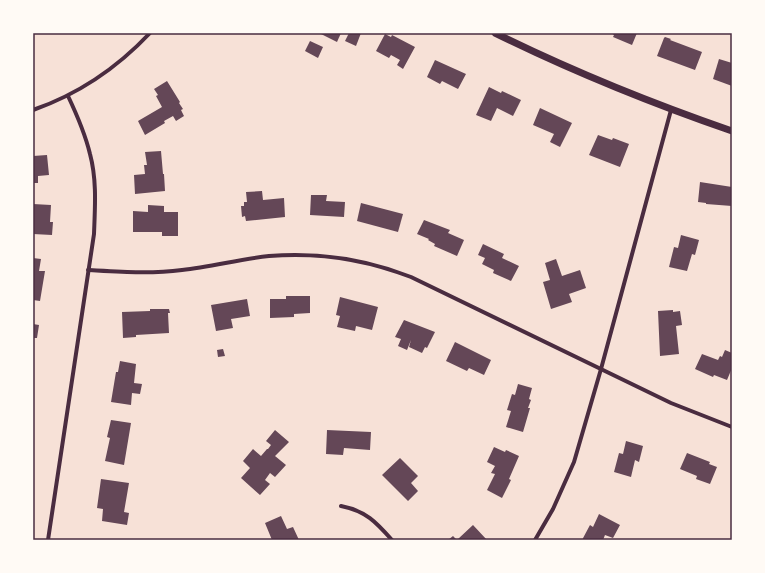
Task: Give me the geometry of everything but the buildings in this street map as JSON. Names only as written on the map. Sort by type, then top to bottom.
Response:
[{"type":"street","points":[[33,110],[68,96],[98,78],[117,64],[150,33]]},
{"type":"street","points":[[495,33],[582,74],[671,110],[732,131]]},
{"type":"street","points":[[48,540],[94,234],[95,200],[91,154],[83,130],[68,96]]},
{"type":"street","points":[[534,540],[553,509],[574,462],[601,369],[671,110]]},
{"type":"street","points":[[88,270],[127,273],[162,272],[268,256],[334,256],[362,261],[388,268],[411,277],[671,403],[732,427]]},
{"type":"street","points":[[341,506],[353,508],[364,514],[374,521],[392,540]]}]
